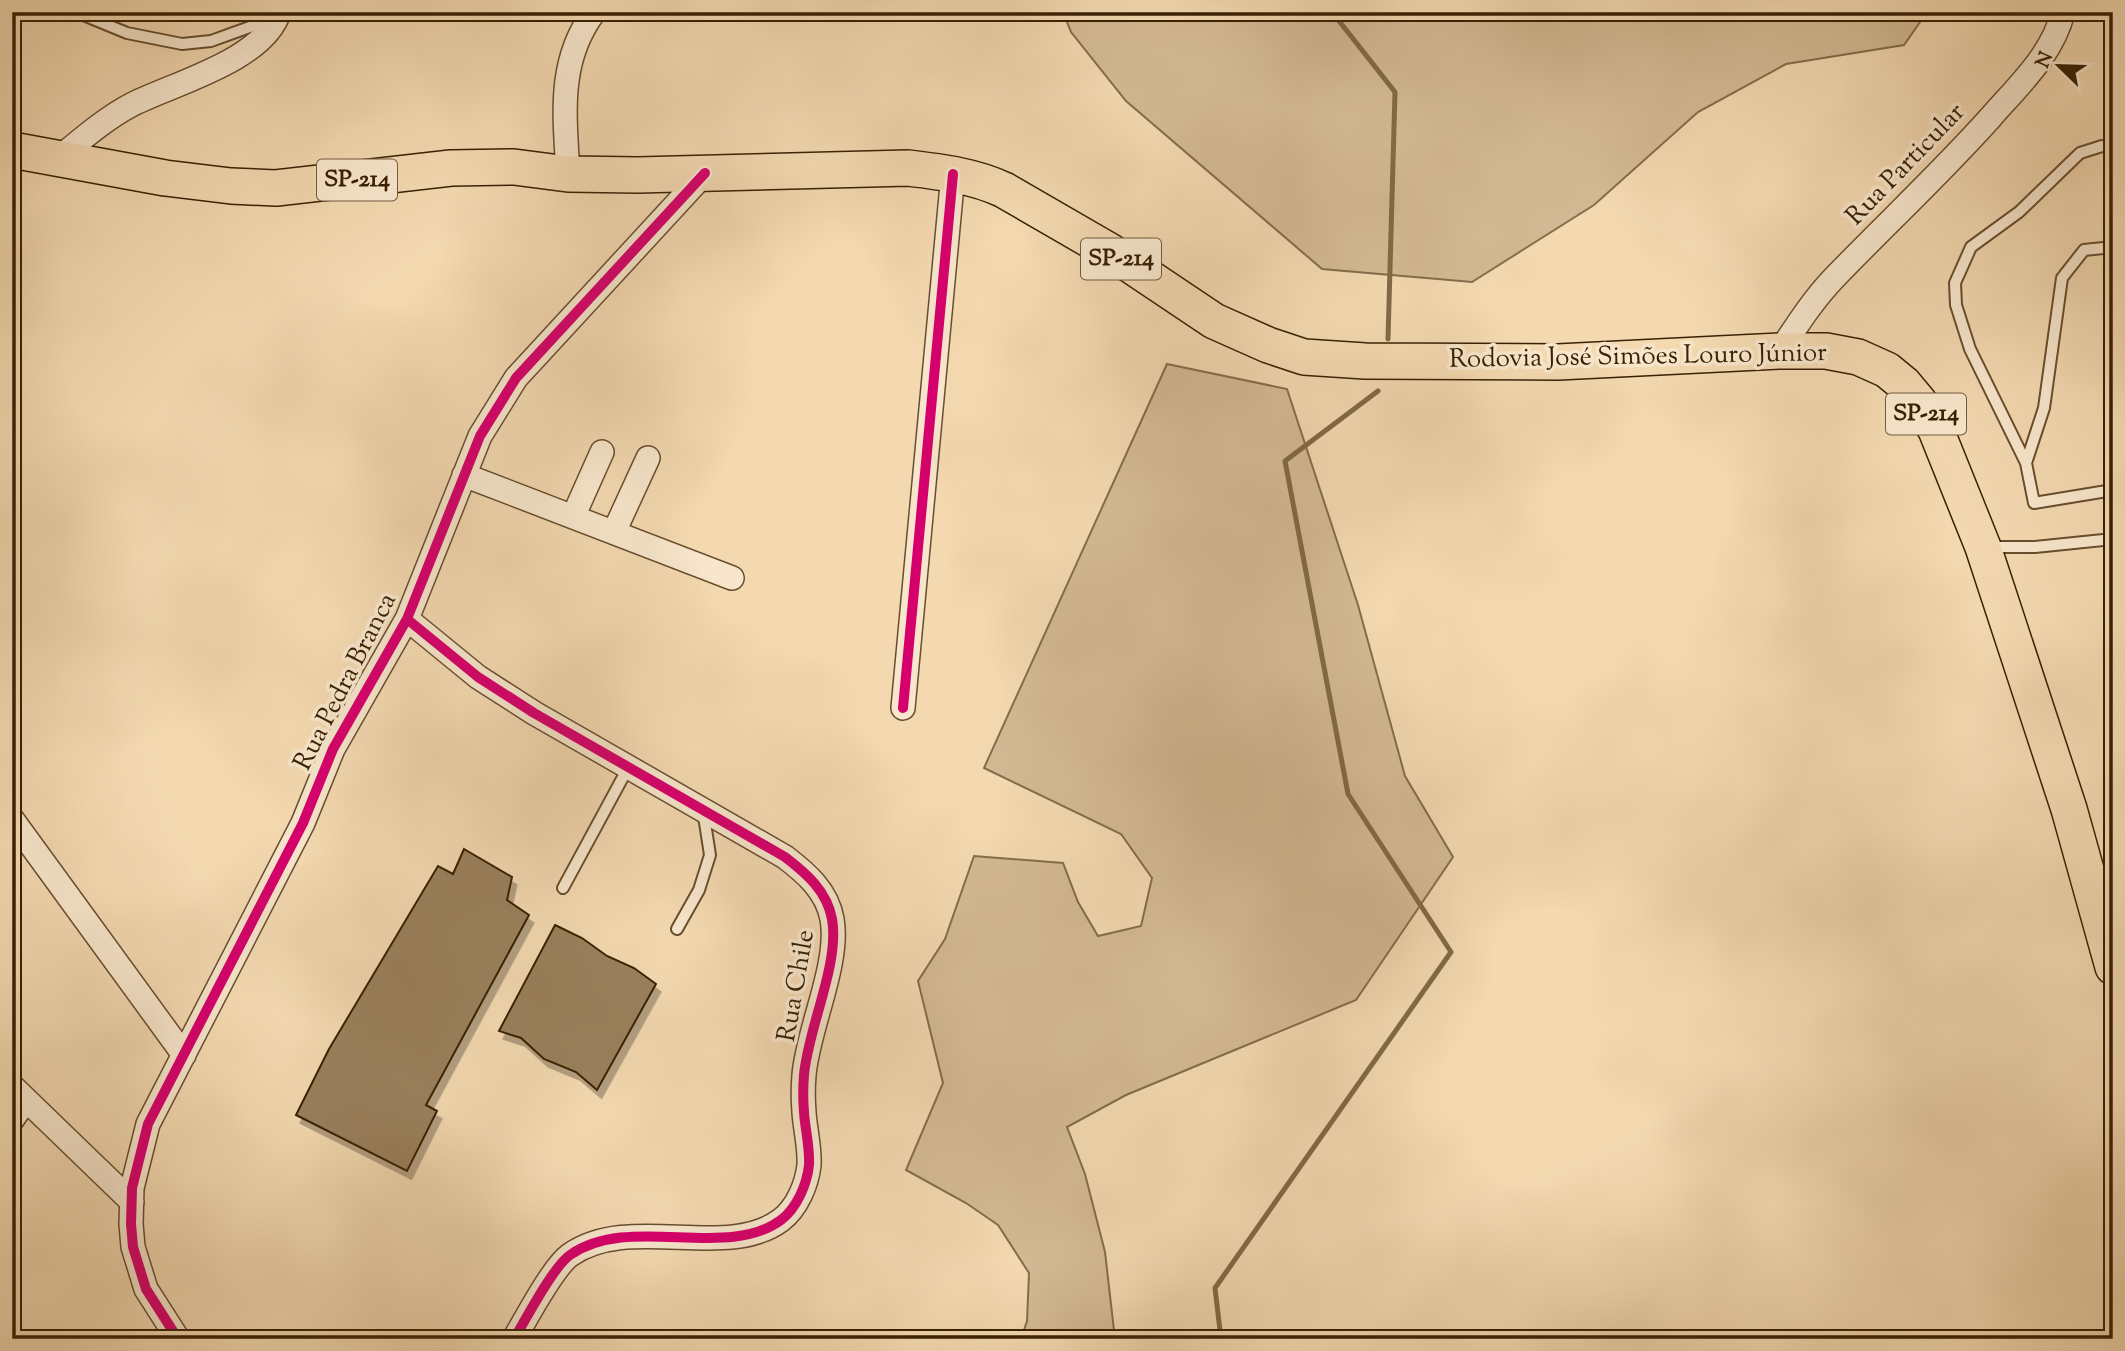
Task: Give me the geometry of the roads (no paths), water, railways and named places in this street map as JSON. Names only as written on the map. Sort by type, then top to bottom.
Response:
[{"type":"main road","name":"Rodovia José Simões Louro Júnior","points":[[12,150],[165,178],[276,188],[451,168],[514,167],[568,174],[705,173],[739,156],[766,150],[797,149],[833,161],[873,168],[908,168],[986,182],[1111,252],[1214,321],[1268,345],[1304,357],[1365,361],[1558,362],[1826,351],[1858,358],[1887,370],[1904,384],[1936,430],[1983,547],[2069,809],[2113,967]]},
{"type":"street","points":[[568,174],[566,84],[571,54],[582,28],[594,12]]},
{"type":"street","name":"Rua Particular","points":[[1780,351],[1808,309],[1833,280],[1898,216],[2033,70],[2050,42],[2063,12]]},
{"type":"street","points":[[58,158],[98,126],[131,105],[205,73],[247,51],[263,40],[279,15]]},
{"type":"street","name":"Rua Pedra Branca","points":[[178,1339],[146,1289],[133,1247],[132,1188],[148,1124],[303,824],[333,749],[407,619],[480,436],[516,378],[705,173]]},
{"type":"street","points":[[903,708],[953,174]]},
{"type":"street","points":[[573,517],[602,452]]},
{"type":"street","points":[[614,533],[648,458]]},
{"type":"street","points":[[464,475],[732,578]]},
{"type":"street","name":"Rua Chile","points":[[407,619],[478,677],[534,713],[785,857],[807,874],[826,899],[832,919],[834,943],[804,1073],[804,1112],[809,1165],[804,1187],[795,1205],[782,1220],[742,1235],[613,1237],[590,1245],[568,1257],[514,1339]]},
{"type":"street","points":[[12,820],[184,1055]]},
{"type":"street","points":[[12,1120],[19,1093],[132,1202]]},
{"type":"lane","points":[[76,12],[127,33],[182,44],[211,41],[279,15]]},
{"type":"lane","points":[[2113,149],[2102,146],[2080,153],[2019,212],[1971,247],[1955,283],[1956,304],[1970,349],[2026,463],[2034,503],[2113,490]]},
{"type":"lane","points":[[2026,463],[2044,408],[2062,278],[2084,250],[2113,247]]},
{"type":"lane","points":[[1983,547],[2035,547],[2113,539]]},
{"type":"lane","points":[[564,888],[629,766]]},
{"type":"lane","points":[[677,929],[699,890],[710,855],[703,809]]},
{"type":"waterway","points":[[1332,12],[1395,92],[1388,339]]},
{"type":"waterway","points":[[1221,1339],[1215,1288],[1451,952],[1348,794],[1285,461],[1378,391]]}]
